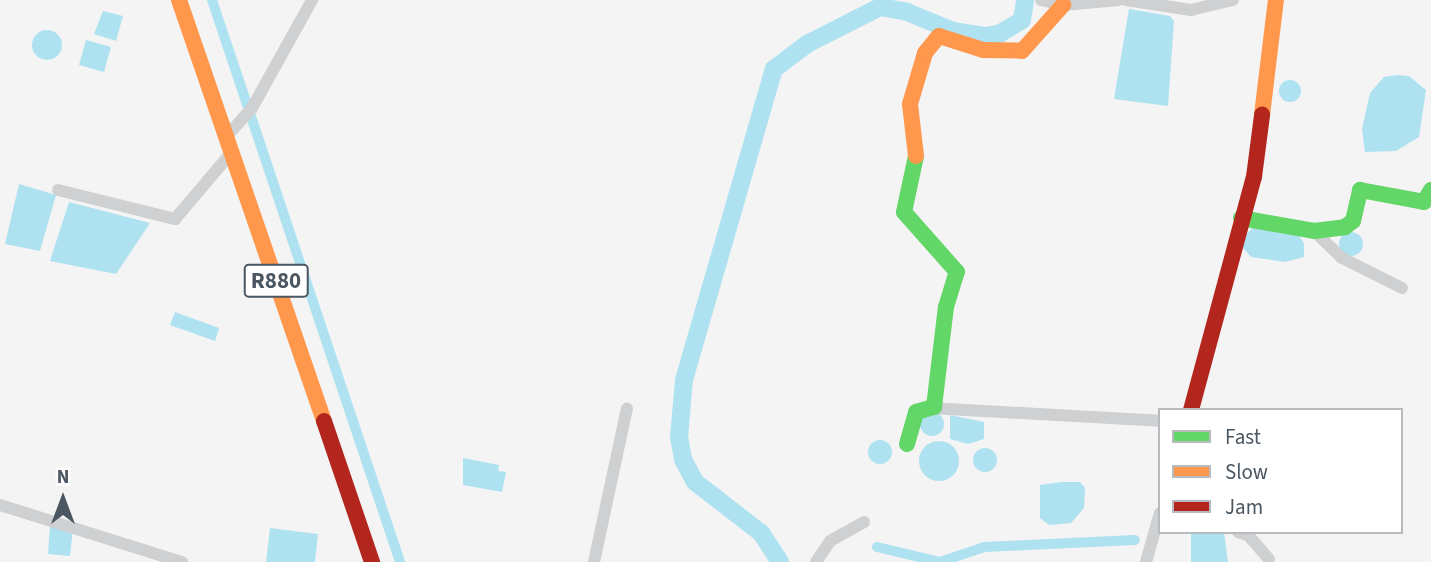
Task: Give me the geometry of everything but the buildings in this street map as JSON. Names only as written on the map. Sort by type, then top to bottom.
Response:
[{"type":"street","name":"R880","points":[[179,0],[372,562]]},
{"type":"street","points":[[58,190],[175,219],[252,108],[312,0]]},
{"type":"street","points":[[1041,0],[1063,5],[1119,0]]},
{"type":"street","points":[[1126,0],[1191,10],[1233,0]]},
{"type":"street","points":[[1192,408],[1215,333],[1264,118],[1276,0]]},
{"type":"street","points":[[930,408],[939,381],[946,307],[957,272],[904,212],[916,159],[910,104],[925,52],[939,36],[983,50],[1022,51],[1063,5]]},
{"type":"street","points":[[1241,218],[1314,231],[1353,222],[1360,191],[1424,202],[1431,190]]},
{"type":"street","points":[[1314,231],[1342,258],[1402,288]]},
{"type":"street","points":[[594,562],[627,408]]},
{"type":"street","points":[[907,444],[916,412],[930,408],[1158,421]]},
{"type":"street","points":[[0,505],[182,562]]},
{"type":"street","points":[[1146,562],[1158,520]]},
{"type":"street","points":[[816,562],[830,541],[864,522]]},
{"type":"street","points":[[1245,534],[1269,559]]},
{"type":"water","points":[[1129,9],[1170,16],[1174,21],[1168,106],[1114,99]]},
{"type":"water","points":[[103,11],[123,16],[116,41],[94,34]]},
{"type":"water","points":[[47,30],[58,34],[62,45],[58,56],[47,60],[36,56],[32,45],[36,34]]},
{"type":"water","points":[[86,40],[111,47],[104,72],[79,65]]},
{"type":"water","points":[[1409,76],[1426,90],[1419,137],[1396,151],[1365,152],[1362,129],[1370,93],[1384,77]]},
{"type":"water","points":[[1290,80],[1298,83],[1301,91],[1298,99],[1290,102],[1282,99],[1279,91],[1282,83]]},
{"type":"water","points":[[19,184],[56,195],[40,251],[5,244]]},
{"type":"water","points":[[69,202],[150,223],[116,274],[50,261]]},
{"type":"water","points":[[1253,228],[1297,233],[1304,243],[1304,257],[1285,262],[1251,257],[1243,248],[1243,237]]},
{"type":"water","points":[[1346,232],[1356,232],[1363,239],[1363,249],[1356,256],[1346,256],[1339,249],[1339,239]]},
{"type":"water","points":[[175,312],[219,328],[215,341],[170,325]]},
{"type":"water","points":[[932,412],[940,416],[944,424],[940,432],[932,436],[924,432],[920,424],[924,416]]},
{"type":"water","points":[[950,415],[984,422],[984,439],[968,444],[950,439]]},
{"type":"water","points":[[875,440],[885,440],[892,447],[892,457],[885,464],[875,464],[868,457],[868,447]]},
{"type":"water","points":[[939,441],[953,447],[959,461],[953,475],[939,481],[925,475],[919,461],[925,447]]},
{"type":"water","points":[[985,448],[996,455],[997,460],[990,471],[985,472],[974,465],[973,460],[980,449]]},
{"type":"water","points":[[463,458],[499,465],[498,471],[506,472],[502,492],[463,485]]},
{"type":"water","points":[[1080,482],[1085,488],[1084,508],[1071,523],[1049,525],[1040,518],[1040,485]]},
{"type":"water","points":[[50,526],[73,528],[70,556],[48,554]]},
{"type":"water","points":[[270,528],[318,534],[315,562],[266,562]]},
{"type":"water","points":[[1191,534],[1224,534],[1228,562],[1191,562]]},
{"type":"waterway","points":[[212,0],[400,562]]},
{"type":"waterway","points":[[780,562],[761,533],[695,482],[683,459],[679,437],[684,380],[774,69],[807,44],[880,7],[907,12],[953,31],[986,36],[999,34],[1022,20],[1025,0]]},
{"type":"waterway","points":[[877,547],[940,562],[984,547],[1135,540]]},
{"type":"traffic: fast","points":[[907,444],[916,412],[934,407],[946,307],[957,272],[904,212],[916,156]]},
{"type":"traffic: fast","points":[[1241,218],[1314,231],[1345,227],[1353,221],[1360,190],[1424,202],[1431,190]]},
{"type":"traffic: slow","points":[[179,0],[324,421]]},
{"type":"traffic: slow","points":[[1262,115],[1276,0]]},
{"type":"traffic: slow","points":[[916,156],[910,104],[925,53],[939,36],[983,50],[1022,51],[1063,5]]},
{"type":"traffic: jam","points":[[1192,408],[1254,177],[1262,115]]},
{"type":"traffic: jam","points":[[324,421],[372,562]]}]
